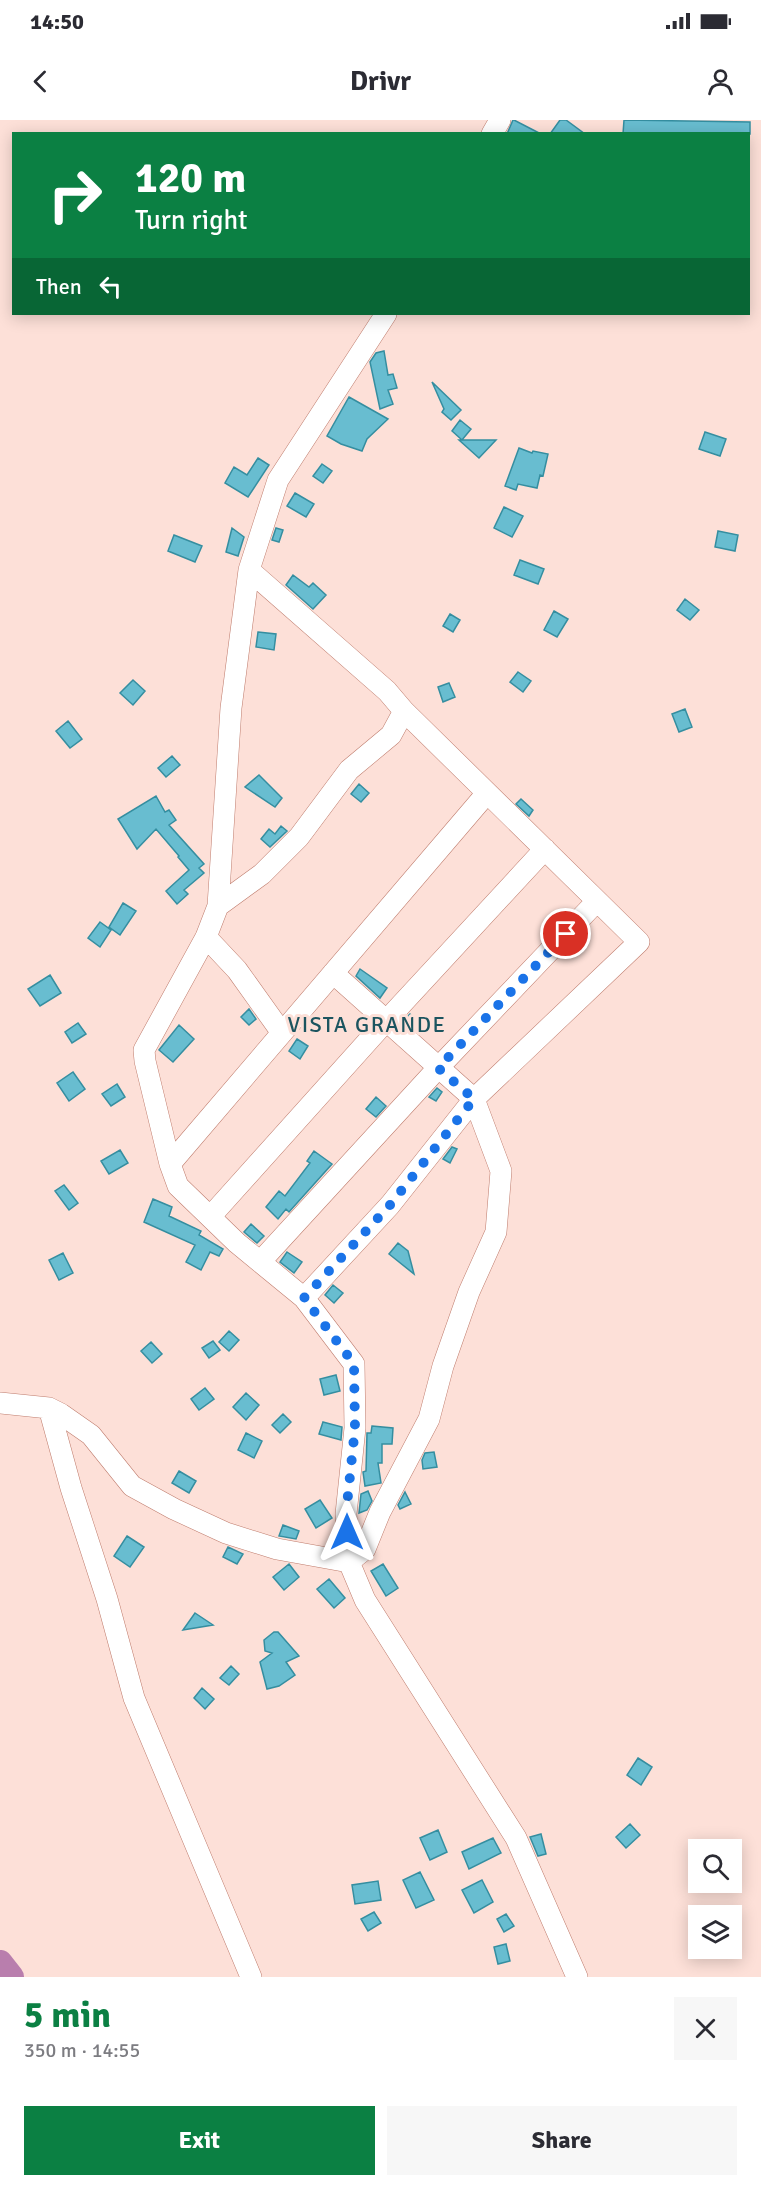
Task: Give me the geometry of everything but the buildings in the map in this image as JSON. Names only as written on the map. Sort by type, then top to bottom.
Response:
[{"type":"street","points":[[385,315],[278,480],[249,570],[231,708],[218,906],[206,937],[144,1050],[145,1061],[170,1164],[178,1186],[237,1244],[261,1261],[304,1298],[354,1364],[355,1428],[346,1514],[349,1562],[364,1600],[516,1838],[577,1977]]},
{"type":"street","points":[[249,570],[387,691],[404,711],[639,942],[474,1099],[390,1205],[304,1298]]},
{"type":"street","points":[[218,906],[262,874],[299,837],[349,770],[391,735],[404,711]]},
{"type":"street","points":[[170,1164],[487,793]]},
{"type":"street","points":[[210,1217],[545,849]]},
{"type":"street","points":[[261,1261],[438,1068],[597,901]]},
{"type":"street","points":[[206,937],[237,970],[282,1033]]},
{"type":"street","points":[[333,973],[474,1099],[501,1170],[496,1232],[465,1302],[442,1366],[429,1419],[380,1512],[364,1548],[349,1562]]},
{"type":"street","points":[[0,1403],[49,1408],[91,1435],[132,1486],[226,1533],[276,1549],[349,1562]]},
{"type":"street","points":[[49,1408],[71,1488],[107,1599],[134,1698],[251,1977]]},
{"type":"waterway","points":[[0,1963],[11,1977]]},
{"type":"district","name":"VISTA GRANDE","points":[[367,1024]]},
{"type":"route","points":[[347,1532],[346,1514],[355,1428],[354,1364],[304,1298],[390,1205],[474,1099],[438,1068],[566,934]]}]
